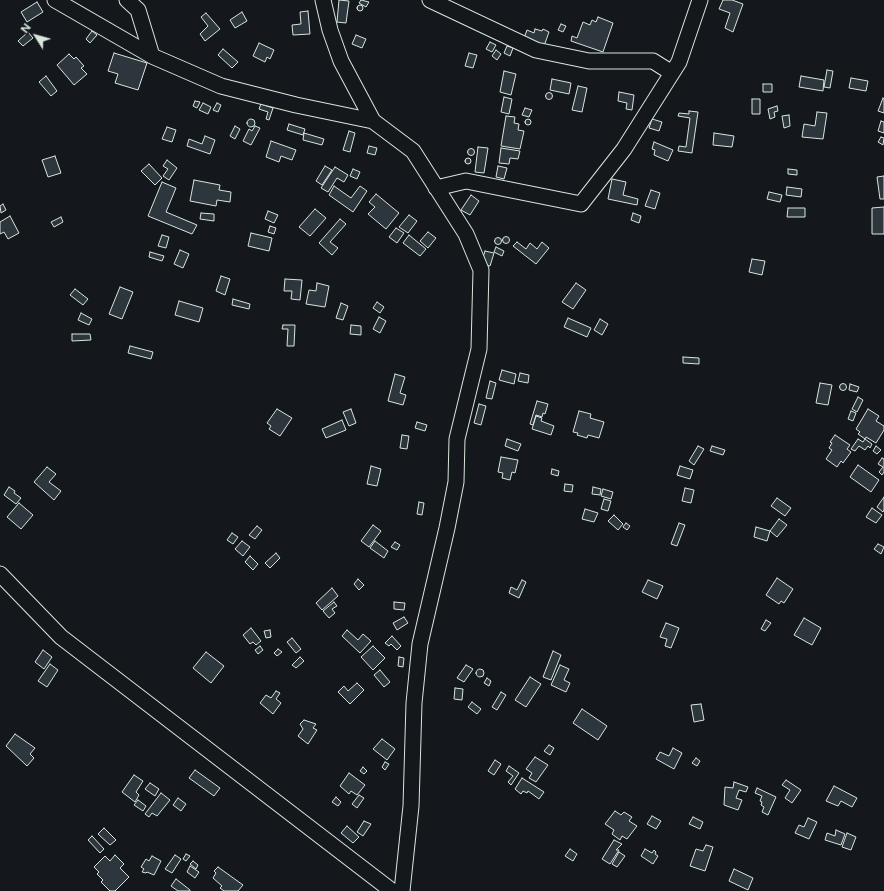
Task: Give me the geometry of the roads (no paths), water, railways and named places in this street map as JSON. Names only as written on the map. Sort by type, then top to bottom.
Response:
[{"type":"street","points":[[55,0],[152,56],[221,86],[296,105],[373,121],[413,151],[466,234],[481,270],[478,350],[457,439],[456,482],[449,520],[420,644],[414,702],[410,806],[402,891]]},
{"type":"street","points":[[127,0],[138,10],[152,56]]},
{"type":"street","points":[[323,0],[330,30],[342,61],[373,121]]},
{"type":"street","points":[[430,0],[536,50],[589,61],[653,61],[672,73]]},
{"type":"street","points":[[436,188],[466,181],[581,204],[624,149],[679,62],[700,0]]},
{"type":"street","points":[[0,574],[61,637],[392,891]]}]
